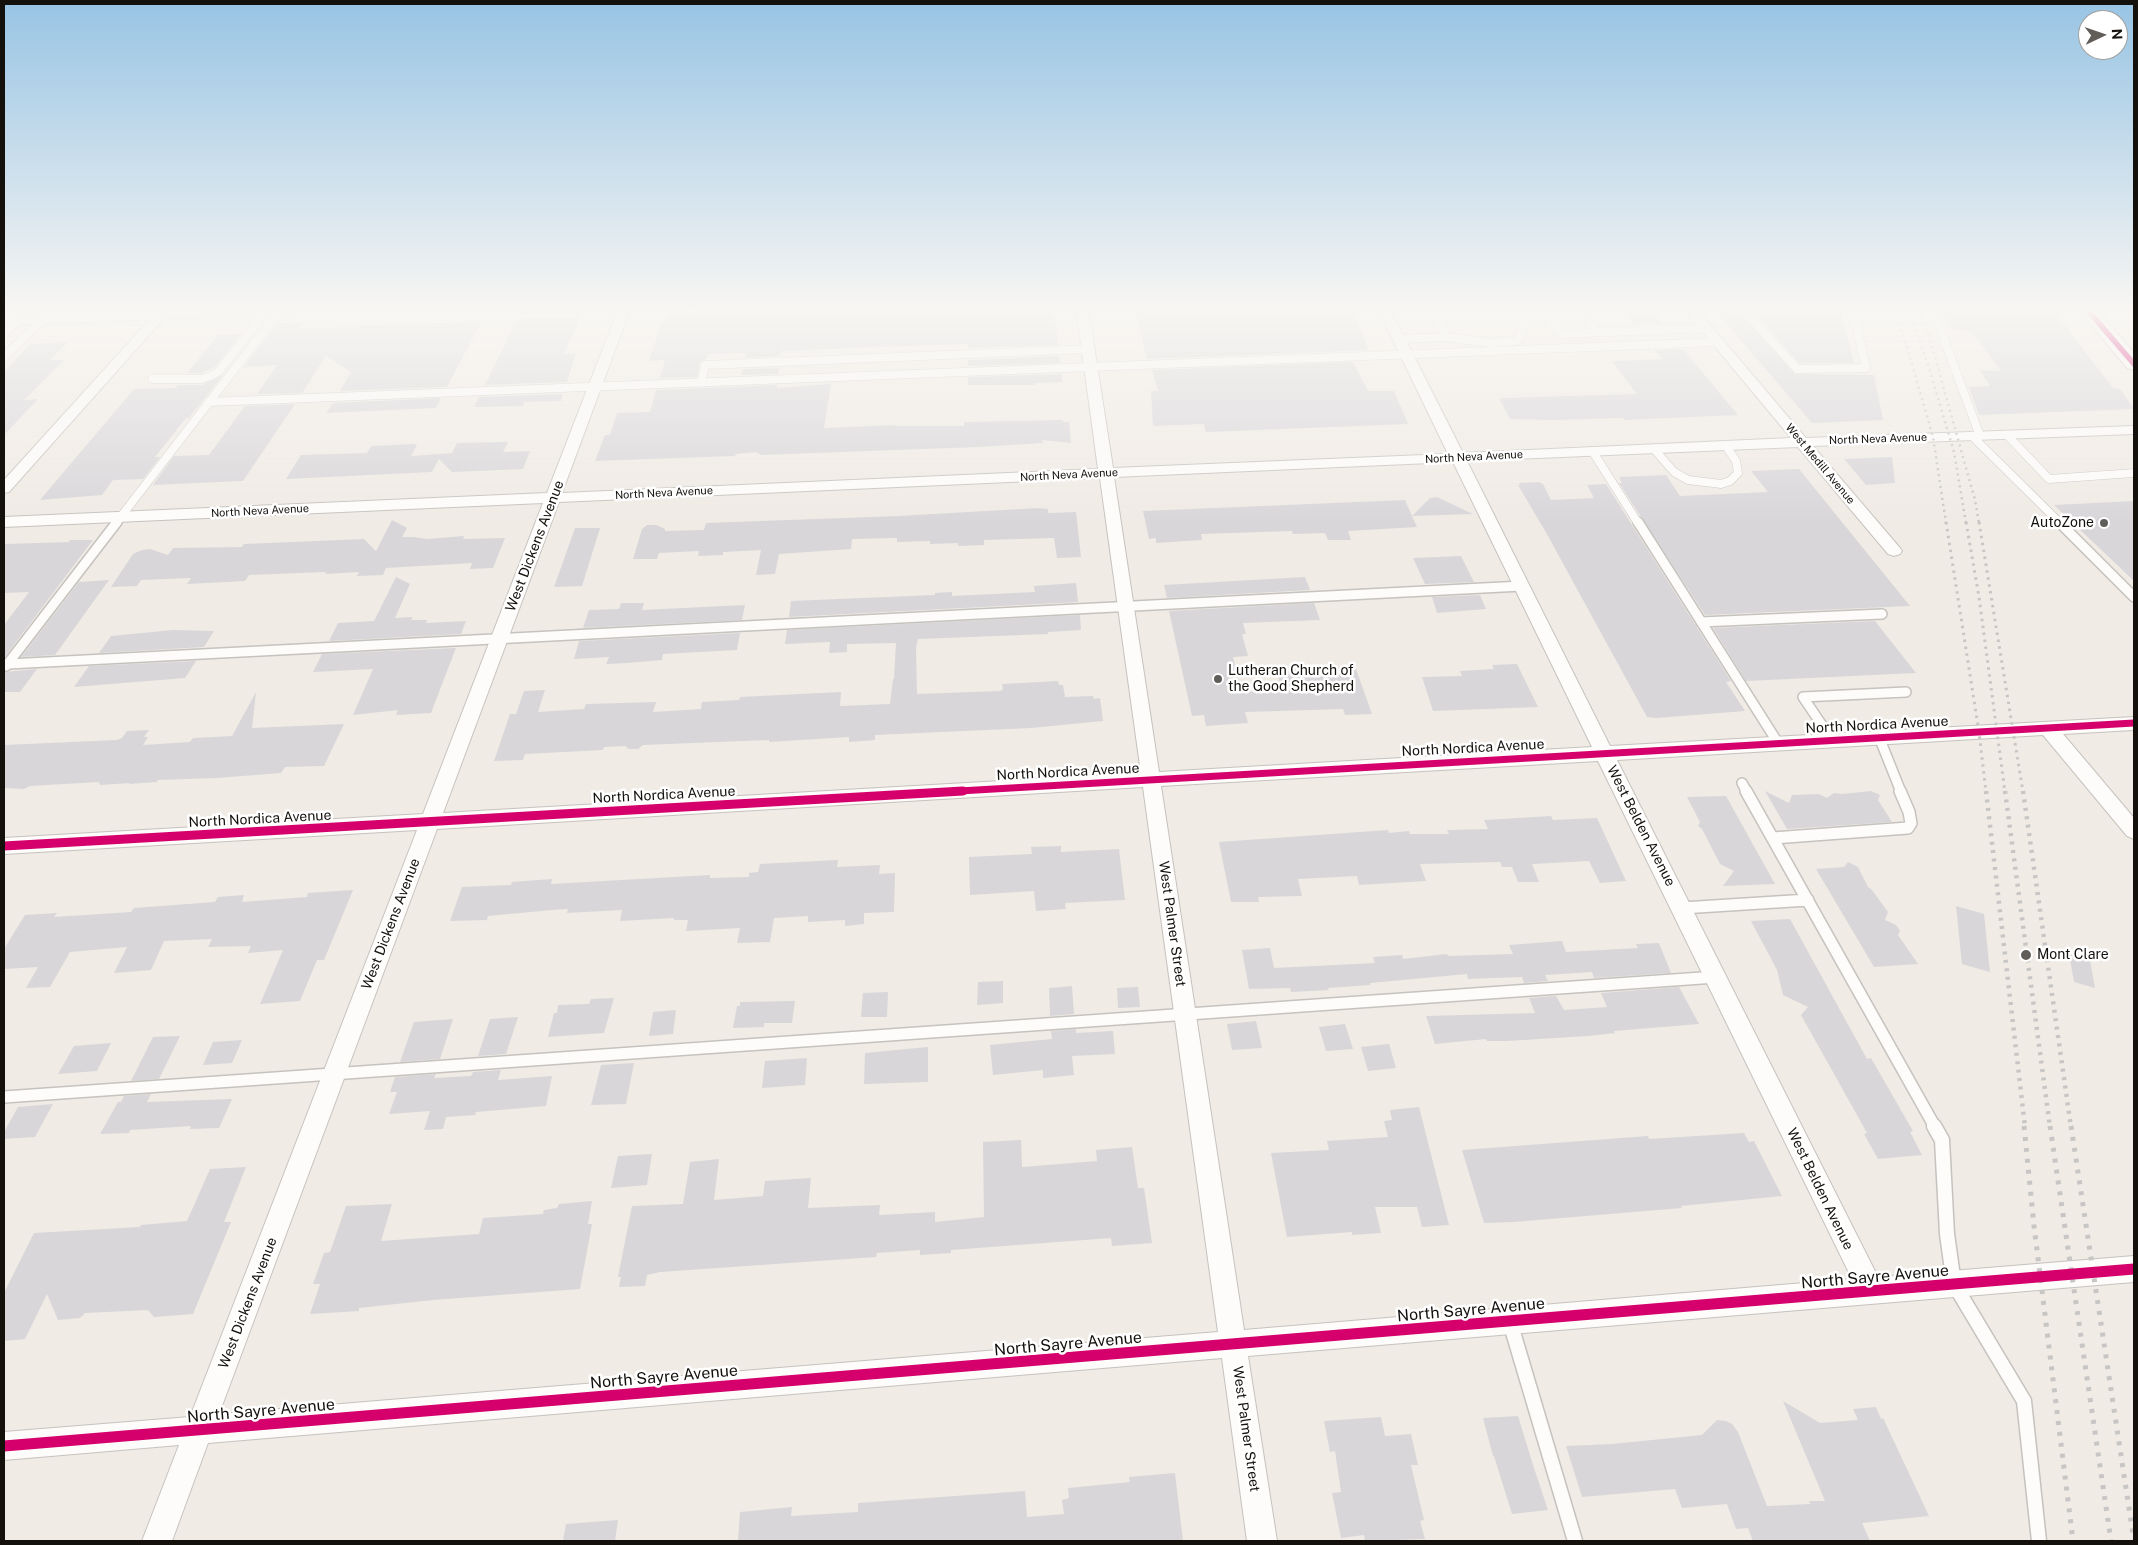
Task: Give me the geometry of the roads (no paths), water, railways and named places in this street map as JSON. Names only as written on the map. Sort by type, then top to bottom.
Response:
[{"type":"street","points":[[4,489],[103,379]]},
{"type":"street","name":"West Dickens Avenue","points":[[157,1541],[598,379]]},
{"type":"street","name":"West Palmer Street","points":[[1093,379],[1262,1541]]},
{"type":"street","name":"West Belden Avenue","points":[[1419,379],[1871,1291]]},
{"type":"street","name":"West Medill Avenue","points":[[1749,379],[1894,551]]},
{"type":"street","name":"North Neva Avenue","points":[[4,522],[1802,442],[2134,430]]},
{"type":"street","name":"North Nordica Avenue","points":[[4,846],[2134,723]]},
{"type":"street","points":[[2048,728],[2134,831]]},
{"type":"street","name":"North Sayre Avenue","points":[[4,1446],[2134,1269]]},
{"type":"lane","points":[[6,666],[224,379]]},
{"type":"lane","points":[[208,402],[762,379]]},
{"type":"lane","points":[[1956,379],[1976,436],[2134,598]]},
{"type":"lane","points":[[2007,435],[2049,479],[2134,473]]},
{"type":"lane","points":[[1654,449],[1674,472],[1688,480],[1722,484],[1730,481],[1738,473],[1736,462],[1726,446]]},
{"type":"lane","points":[[1594,452],[1778,743]]},
{"type":"lane","points":[[6,666],[500,638],[1522,586]]},
{"type":"lane","points":[[1701,622],[1882,614]]},
{"type":"lane","points":[[1832,740],[1802,697],[1906,692]]},
{"type":"lane","points":[[1773,838],[1908,828],[1911,823],[1909,812],[1879,737]]},
{"type":"lane","points":[[1742,783],[1942,1140],[1947,1234],[1954,1284],[2024,1401],[2039,1541]]},
{"type":"lane","points":[[1682,908],[1808,900]]},
{"type":"lane","points":[[4,1097],[1716,977]]},
{"type":"lane","points":[[1509,1321],[1575,1541]]},
{"type":"railway","points":[[1916,379],[1933,437],[1946,523]]},
{"type":"railway","points":[[1932,379],[1954,452],[1966,523]]},
{"type":"railway","points":[[1941,379],[1975,500],[1979,523]]},
{"type":"railway","points":[[1946,522],[1979,732],[1986,792]]},
{"type":"railway","points":[[1966,522],[1979,597],[2005,792]]},
{"type":"railway","points":[[1979,522],[2023,792]]},
{"type":"railway","points":[[1986,791],[2025,1127]]},
{"type":"railway","points":[[2005,791],[2050,1127]]},
{"type":"railway","points":[[2023,791],[2071,1127]]},
{"type":"railway","points":[[2024,1126],[2034,1226],[2073,1541]]},
{"type":"railway","points":[[2050,1126],[2111,1541]]},
{"type":"railway","points":[[2071,1126],[2134,1541]]},
{"type":"place","name":"AutoZone","points":[[2104,523]]},
{"type":"place","name":"Lutheran Church of the Good Shepherd","points":[[1218,679]]},
{"type":"place","name":"Mont Clare","points":[[2026,955]]}]
